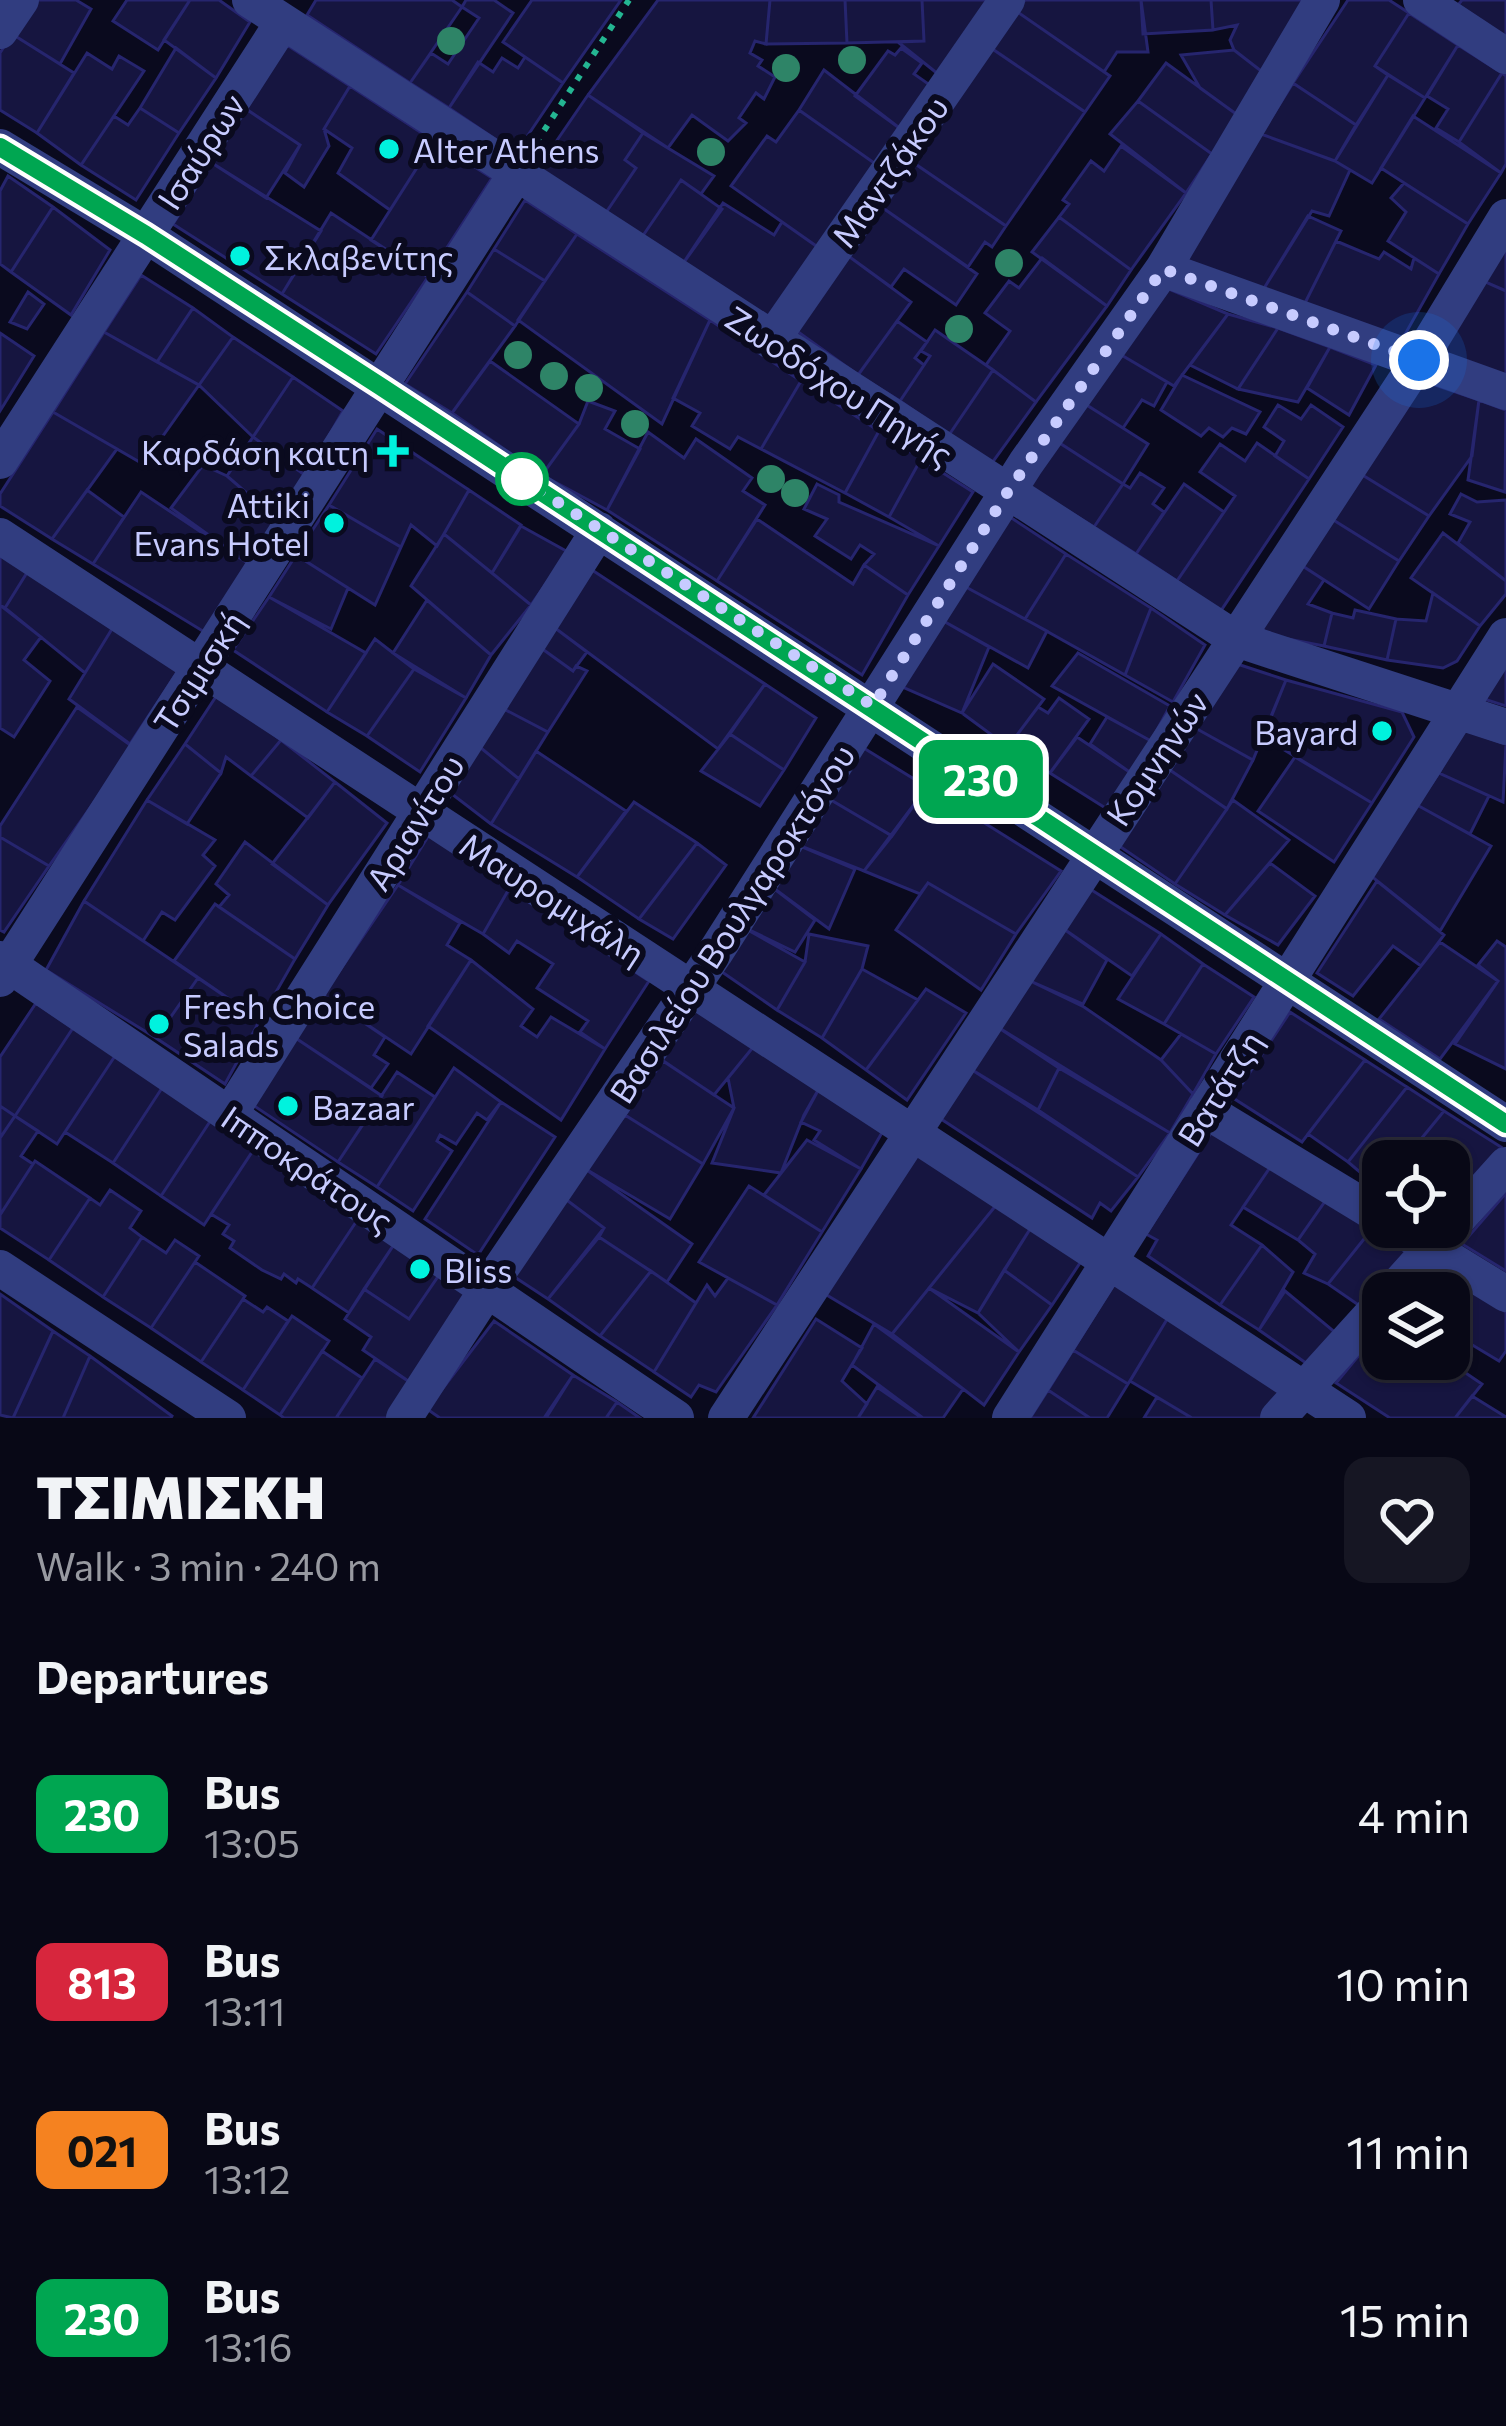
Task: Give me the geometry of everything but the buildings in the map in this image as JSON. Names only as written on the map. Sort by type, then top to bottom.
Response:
[{"type":"street","points":[[0,32],[21,0]]},
{"type":"street","name":"Ζωοδόχου Πηγής","points":[[250,0],[1236,639],[1506,727]]},
{"type":"street","name":"Μαντζάκου","points":[[771,341],[1007,0]]},
{"type":"street","name":"Βασιλείου Βουλγαροκτόνου","points":[[404,1418],[691,988],[1007,493],[1163,269],[1322,0]]},
{"type":"street","points":[[1421,0],[1506,56]]},
{"type":"street","name":"Ισαύρων","points":[[0,461],[283,22]]},
{"type":"street","points":[[0,147],[146,235],[1288,980],[1502,1113]]},
{"type":"street","name":"Τσιμισκή","points":[[3,968],[516,174]]},
{"type":"street","name":"Κομνηνών","points":[[726,1418],[1419,360],[1506,217]]},
{"type":"street","points":[[1163,269],[1506,392]]},
{"type":"street","name":"Αριανίτου","points":[[229,1114],[599,530]]},
{"type":"street","name":"Μαυρομιχάλη","points":[[0,536],[1348,1418]]},
{"type":"street","name":"Βατάτζη","points":[[1010,1418],[1506,636]]},
{"type":"street","name":"Ιπποκράτους","points":[[3,968],[229,1114],[676,1418]]},
{"type":"street","points":[[1205,1110],[1362,1205]]},
{"type":"street","points":[[1470,1205],[1506,1165]]},
{"type":"street","points":[[1410,1272],[1432,1248],[1506,1294]]},
{"type":"street","points":[[0,1268],[227,1418]]},
{"type":"street","points":[[1278,1418],[1362,1325]]},
{"type":"path","points":[[516,174],[629,0]]},
{"type":"bus line","name":"230","points":[[0,147],[380,386],[1506,1124]]},
{"type":"place","name":"Alter Athens","points":[[389,149]]},
{"type":"place","name":"Σκλαβενίτης","points":[[240,256]]},
{"type":"place","name":"Καρδάση καιτη","points":[[393,451]]},
{"type":"place","name":"Attiki Evans Hotel","points":[[334,523]]},
{"type":"place","name":"Bayard","points":[[1382,731]]},
{"type":"place","name":"Fresh Choice Salads","points":[[159,1024]]},
{"type":"place","name":"Bazaar","points":[[288,1106]]},
{"type":"place","name":"Bliss","points":[[420,1269]]},
{"type":"route","points":[[522,479],[873,706],[1007,493],[1163,269],[1419,360]]}]
